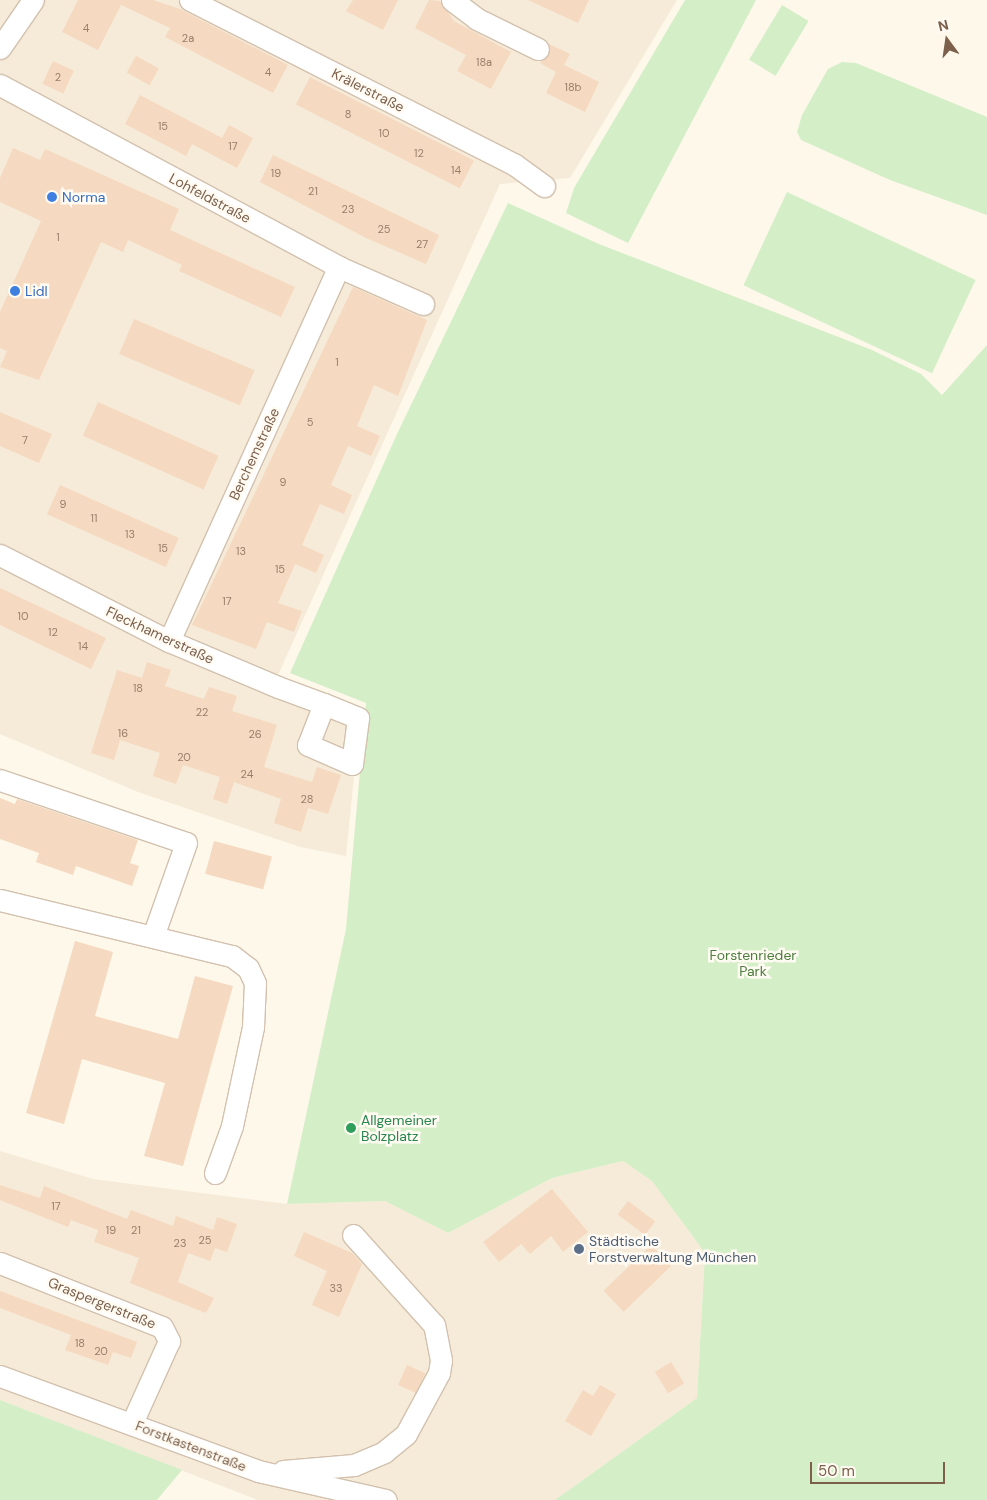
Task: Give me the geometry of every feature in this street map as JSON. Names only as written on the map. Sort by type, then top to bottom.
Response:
[{"type":"street","points":[[0,48],[33,0]]},
{"type":"street","name":"Krälerstraße","points":[[190,0],[515,165],[544,186]]},
{"type":"street","points":[[452,0],[477,19],[538,49]]},
{"type":"street","name":"Lohfeldstraße","points":[[0,85],[339,267],[423,304]]},
{"type":"street","name":"Berchemstraße","points":[[169,641],[339,267]]},
{"type":"street","name":"Fleckhamerstraße","points":[[0,555],[169,641],[324,704]]},
{"type":"street","points":[[0,780],[186,843],[152,936]]},
{"type":"street","points":[[0,900],[232,956],[248,968],[255,983],[253,1027],[241,1088],[215,1173]]},
{"type":"street","points":[[268,1474],[354,1465],[384,1452],[406,1434],[438,1374],[441,1360],[434,1325],[411,1293],[353,1235]]},
{"type":"street","name":"Graspergerstraße","points":[[0,1263],[162,1327],[170,1341],[132,1423]]},
{"type":"street","name":"Forstkastenstraße","points":[[0,1376],[132,1423],[171,1441],[268,1474],[386,1500]]},
{"type":"shaded area","points":[[0,0],[677,0],[570,178],[500,184],[278,675],[361,707],[346,856],[300,847],[138,792],[0,734]]},
{"type":"shaded area","points":[[0,1151],[93,1179],[287,1204],[385,1201],[448,1233],[552,1178],[623,1161],[652,1181],[705,1253],[697,1398],[555,1500],[258,1500],[0,1400]]},
{"type":"green space","points":[[685,0],[756,0],[628,243],[566,213],[574,188]]},
{"type":"green space","points":[[782,5],[809,21],[776,76],[749,60]]},
{"type":"green space","points":[[842,62],[856,63],[987,117],[987,215],[890,180],[801,140],[797,132],[802,115],[828,69]]},
{"type":"green space","points":[[787,192],[976,280],[932,373],[743,285]]},
{"type":"green space","name":"Forstenrieder Park","points":[[508,203],[599,244],[872,350],[921,374],[942,395],[987,345],[987,1500],[555,1500],[697,1398],[705,1253],[652,1181],[623,1161],[552,1178],[448,1233],[385,1201],[287,1204],[346,929],[366,703],[290,673],[397,434]]},
{"type":"green space","points":[[0,1400],[182,1470],[157,1500],[0,1500]]},
{"type":"building","points":[[78,0],[153,0],[180,9],[288,65],[273,93],[165,37],[170,28],[121,5],[98,50],[62,32]]},
{"type":"building","points":[[353,0],[398,0],[383,30],[346,11]]},
{"type":"building","points":[[429,0],[440,1],[454,21],[511,52],[491,89],[457,71],[466,55],[415,28]]},
{"type":"building","points":[[528,0],[589,0],[578,23]]},
{"type":"building","points":[[549,44],[570,54],[564,65],[599,82],[585,112],[546,93],[556,72],[540,63],[549,55]]},
{"type":"building","points":[[136,56],[159,69],[150,85],[127,73]]},
{"type":"building","points":[[53,61],[74,71],[63,93],[42,84]]},
{"type":"building","points":[[310,77],[474,161],[460,188],[296,105]]},
{"type":"building","points":[[140,95],[222,138],[229,125],[253,138],[237,168],[192,144],[186,156],[125,124]]},
{"type":"building","points":[[13,148],[40,160],[45,149],[179,209],[170,230],[295,287],[281,317],[179,271],[182,265],[128,240],[123,252],[101,242],[39,380],[0,367],[7,351],[0,348],[0,312],[41,221],[0,202],[0,178]]},
{"type":"building","points":[[273,155],[439,235],[426,264],[366,238],[260,182]]},
{"type":"building","points":[[353,287],[427,320],[398,396],[374,385],[357,426],[380,436],[371,456],[348,446],[331,485],[352,495],[344,514],[320,504],[302,545],[324,555],[316,573],[295,564],[278,603],[302,611],[294,632],[267,622],[256,649],[192,625]]},
{"type":"building","points":[[134,319],[255,370],[240,405],[119,354]]},
{"type":"building","points":[[98,402],[219,456],[204,489],[83,436]]},
{"type":"building","points":[[0,412],[52,434],[39,463],[0,446]]},
{"type":"building","points":[[60,485],[179,538],[166,567],[47,514]]},
{"type":"building","points":[[0,588],[106,638],[91,669],[0,625]]},
{"type":"building","points":[[147,662],[171,670],[165,686],[204,699],[209,687],[237,696],[232,711],[277,725],[264,767],[312,782],[317,767],[341,775],[328,814],[308,808],[301,832],[274,823],[281,799],[234,782],[227,804],[213,799],[220,777],[183,765],[176,784],[153,776],[160,753],[120,740],[114,760],[91,753],[117,670],[142,678]]},
{"type":"building","points":[[0,798],[15,804],[17,799],[138,840],[130,863],[139,866],[132,886],[76,866],[73,875],[36,862],[39,853],[0,839]]},
{"type":"building","points":[[214,841],[272,857],[263,889],[205,874]]},
{"type":"building","points":[[75,941],[113,952],[95,1016],[178,1039],[195,976],[233,986],[183,1166],[144,1156],[165,1083],[82,1059],[64,1124],[26,1113]]},
{"type":"building","points":[[0,1185],[40,1198],[44,1186],[127,1219],[131,1210],[173,1226],[176,1216],[213,1230],[217,1217],[237,1224],[227,1252],[215,1248],[210,1261],[188,1253],[178,1282],[214,1298],[206,1313],[130,1283],[139,1258],[94,1242],[98,1230],[71,1220],[68,1227],[0,1200]]},
{"type":"building","points":[[552,1189],[588,1232],[563,1252],[551,1236],[530,1254],[521,1244],[499,1262],[483,1242]]},
{"type":"building","points":[[628,1201],[655,1221],[645,1235],[618,1215]]},
{"type":"building","points":[[304,1232],[352,1253],[362,1264],[339,1317],[312,1305],[327,1271],[294,1256]]},
{"type":"building","points":[[651,1245],[671,1266],[624,1312],[604,1291]]},
{"type":"building","points":[[0,1291],[137,1342],[131,1358],[113,1352],[108,1365],[65,1350],[71,1335],[0,1308]]},
{"type":"building","points":[[671,1362],[684,1383],[668,1393],[655,1372]]},
{"type":"building","points":[[407,1365],[425,1373],[416,1393],[398,1385]]},
{"type":"building","points":[[600,1385],[616,1394],[591,1436],[565,1421],[583,1390],[593,1396]]},
{"type":"place","name":"Norma","points":[[52,197]]},
{"type":"place","name":"Lidl","points":[[15,291]]},
{"type":"place","name":"Allgemeiner Bolzplatz","points":[[351,1128]]},
{"type":"place","name":"Städtische Forstverwaltung München","points":[[579,1249]]}]
